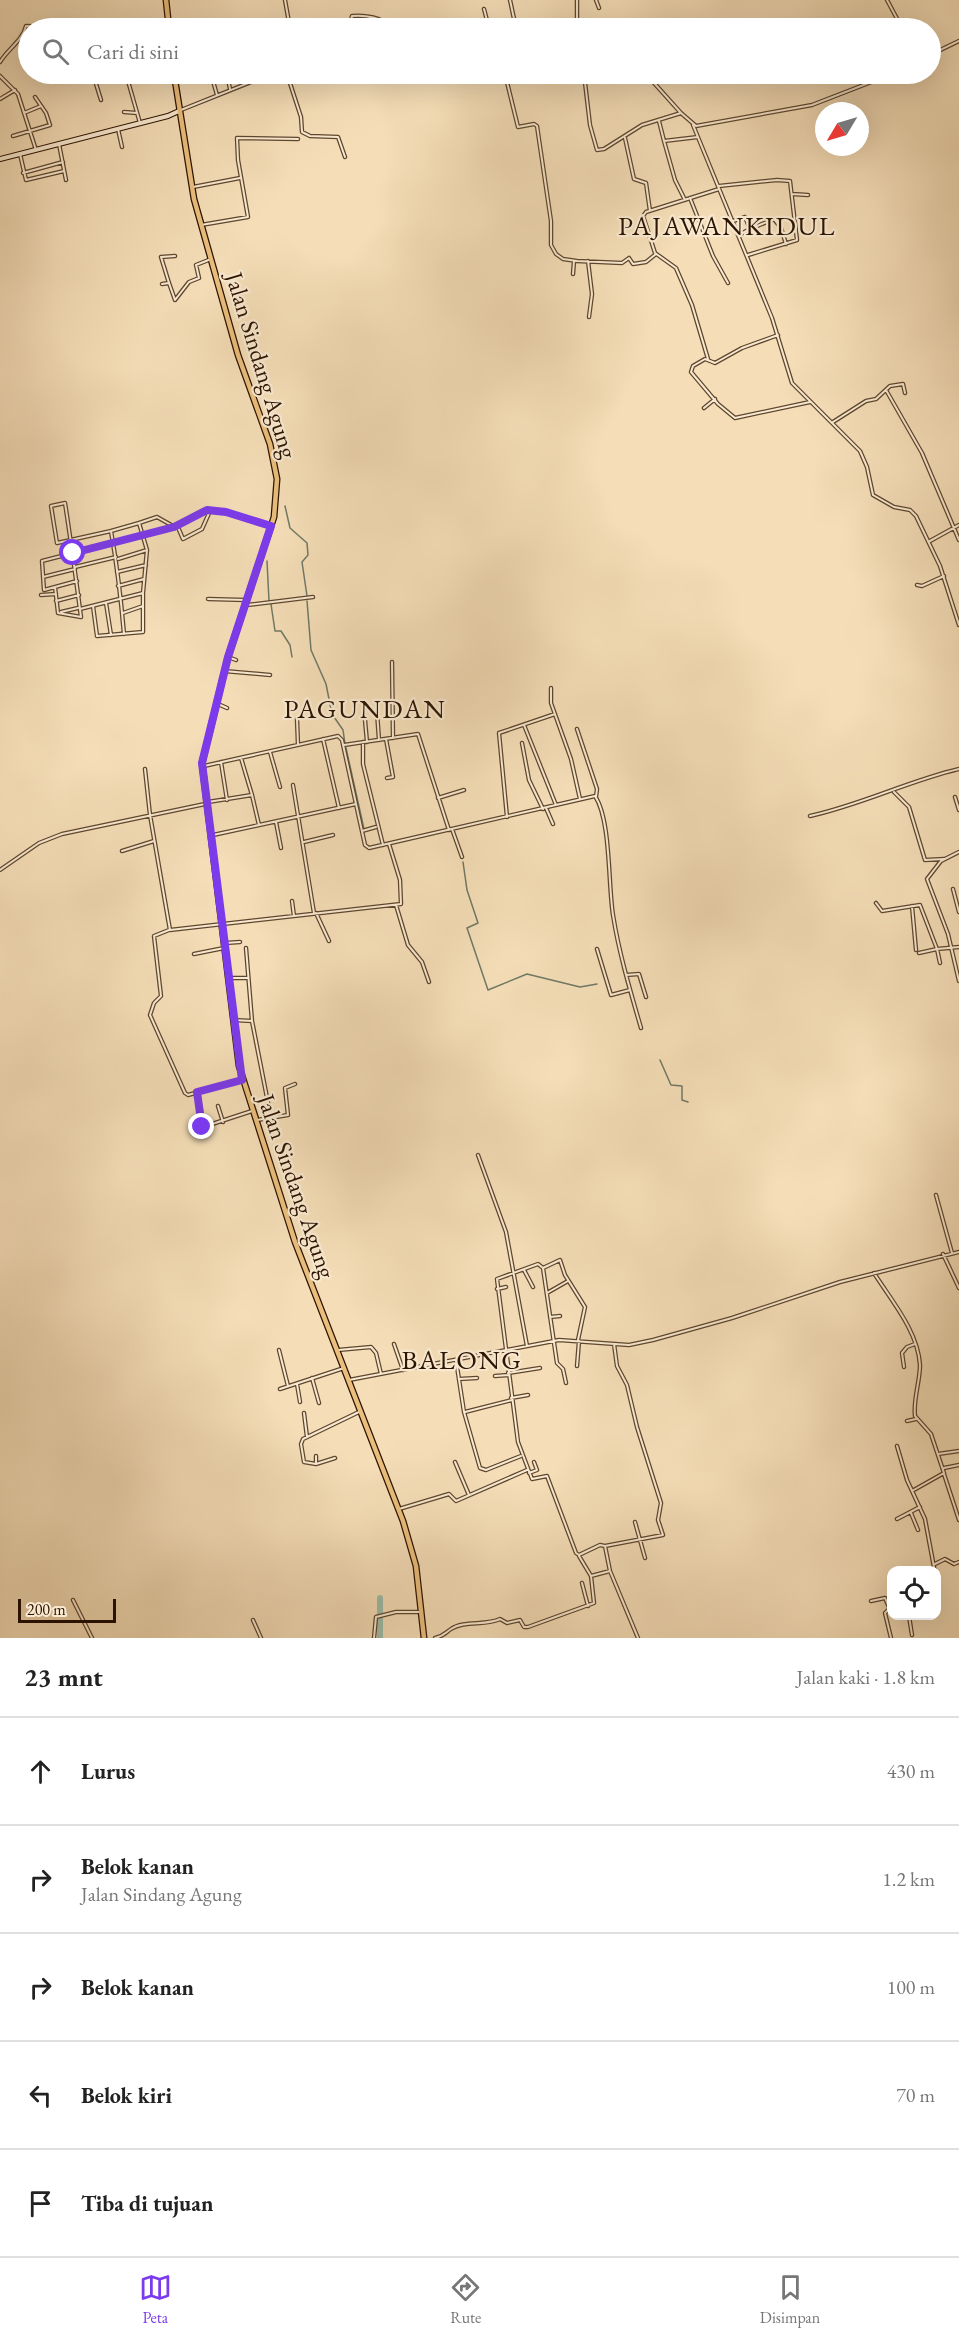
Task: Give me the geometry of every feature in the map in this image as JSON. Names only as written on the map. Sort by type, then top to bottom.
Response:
[{"type":"main road","points":[[166,0],[168,18]]},
{"type":"main road","name":"Jalan Sindang Agung","points":[[175,84],[192,187],[201,225],[238,355],[274,460],[277,498],[271,526],[224,671],[202,767],[242,1080],[295,1242],[399,1509],[414,1559],[424,1638]]},
{"type":"main road","points":[[0,159],[168,116],[179,111]]},
{"type":"main road","points":[[168,116],[180,121]]},
{"type":"street","points":[[285,0],[288,18]]},
{"type":"street","points":[[510,0],[514,18]]},
{"type":"street","points":[[577,0],[577,18]]},
{"type":"street","points":[[596,0],[598,8]]},
{"type":"street","points":[[887,0],[897,18]]},
{"type":"street","points":[[484,9],[486,18]]},
{"type":"street","points":[[352,18],[352,16],[373,18]]},
{"type":"street","points":[[0,62],[18,41]]},
{"type":"street","points":[[941,50],[959,41]]},
{"type":"street","points":[[0,76],[15,90],[36,150]]},
{"type":"street","points":[[96,84],[101,100]]},
{"type":"street","points":[[129,84],[140,123]]},
{"type":"street","points":[[214,84],[217,95]]},
{"type":"street","points":[[229,84],[230,89]]},
{"type":"street","points":[[179,111],[244,84]]},
{"type":"street","points":[[290,84],[301,117],[302,132],[310,136],[338,137],[345,157]]},
{"type":"street","points":[[507,84],[518,127],[534,124],[537,126],[551,221],[551,245],[559,257],[574,261],[622,263],[629,258],[633,264],[646,261],[656,254]]},
{"type":"street","points":[[585,84],[590,125],[596,148],[600,150],[642,125],[681,114]]},
{"type":"street","points":[[655,84],[693,125],[778,335],[792,383],[862,453],[873,495],[894,507],[914,513],[944,576],[959,625]]},
{"type":"street","points":[[693,125],[812,105],[866,84]]},
{"type":"street","points":[[0,98],[15,90]]},
{"type":"street","points":[[13,136],[50,125],[35,97]]},
{"type":"street","points":[[24,113],[41,106]]},
{"type":"street","points":[[124,112],[137,113]]},
{"type":"street","points":[[659,121],[685,200]]},
{"type":"street","points":[[118,129],[122,147]]},
{"type":"street","points":[[624,137],[634,179],[646,183],[650,211]]},
{"type":"street","points":[[664,141],[698,137]]},
{"type":"street","points":[[201,225],[248,218],[240,178],[237,138],[298,139]]},
{"type":"street","points":[[59,144],[66,180]]},
{"type":"street","points":[[20,154],[23,173],[27,180],[64,171]]},
{"type":"street","points":[[23,173],[63,162]]},
{"type":"street","points":[[192,187],[240,178]]},
{"type":"street","points":[[747,256],[798,238],[792,194],[787,179],[719,187],[650,211],[643,216],[656,254],[674,267],[692,304],[708,359],[715,363],[742,348],[778,335]]},
{"type":"street","points":[[792,194],[808,195]]},
{"type":"street","points":[[690,198],[713,256],[728,283]]},
{"type":"street","points":[[733,221],[746,218],[750,229]]},
{"type":"street","points":[[738,235],[774,219],[782,229],[786,244]]},
{"type":"street","points":[[175,256],[161,257],[175,300],[189,282],[199,278],[196,265],[211,259]]},
{"type":"street","points":[[573,274],[574,261]]},
{"type":"street","points":[[588,261],[592,294],[589,317]]},
{"type":"street","points":[[162,285],[169,283]]},
{"type":"street","points":[[708,359],[693,366],[691,372],[735,418],[810,402]]},
{"type":"street","points":[[833,422],[866,401],[876,399],[899,383],[904,386],[905,393]]},
{"type":"street","points":[[886,390],[922,453],[959,540]]},
{"type":"street","points":[[704,408],[715,399]]},
{"type":"street","points":[[58,613],[81,616],[77,581],[71,539],[65,503],[51,507],[57,543],[71,539],[111,531],[158,517],[175,526],[183,539],[202,528],[210,511]]},
{"type":"street","points":[[77,581],[44,590],[42,561],[175,526],[200,512],[226,512],[271,526]]},
{"type":"street","points":[[93,606],[97,636],[143,632],[143,593],[147,550],[140,523]]},
{"type":"street","points":[[929,541],[959,525]]},
{"type":"street","points":[[111,531],[117,558],[116,572],[124,634]]},
{"type":"street","points":[[43,577],[147,550]]},
{"type":"street","points":[[116,572],[146,565]]},
{"type":"street","points":[[917,585],[922,586],[944,576]]},
{"type":"street","points":[[118,586],[144,579]]},
{"type":"street","points":[[55,587],[58,613]]},
{"type":"street","points":[[58,613],[143,593]]},
{"type":"street","points":[[41,596],[56,594]]},
{"type":"street","points":[[56,601],[78,595]]},
{"type":"street","points":[[208,599],[245,603],[313,597]]},
{"type":"street","points":[[106,603],[111,635]]},
{"type":"street","points":[[122,613],[143,606]]},
{"type":"street","points":[[228,657],[236,660]]},
{"type":"street","points":[[392,662],[393,738]]},
{"type":"street","points":[[224,671],[270,675]]},
{"type":"street","points":[[551,688],[551,703],[571,759],[580,798]]},
{"type":"street","points":[[216,703],[227,708]]},
{"type":"street","points":[[377,712],[379,740]]},
{"type":"street","points":[[507,817],[499,734],[555,714]]},
{"type":"street","points":[[297,718],[298,745]]},
{"type":"street","points":[[365,720],[363,764],[383,845]]},
{"type":"street","points":[[524,725],[556,805]]},
{"type":"street","points":[[577,729],[597,789],[596,797],[604,822],[612,913],[641,1028]]},
{"type":"street","points":[[344,745],[418,734],[438,798],[462,857]]},
{"type":"street","points":[[202,767],[338,736],[344,745],[366,848],[544,809],[592,795],[596,797]]},
{"type":"street","points":[[323,739],[339,808]]},
{"type":"street","points":[[386,739],[393,777],[387,778]]},
{"type":"street","points":[[522,743],[529,780],[554,824]]},
{"type":"street","points":[[270,752],[280,787]]},
{"type":"street","points":[[241,758],[259,826]]},
{"type":"street","points":[[221,762],[227,800]]},
{"type":"street","points":[[145,769],[154,841],[170,930]]},
{"type":"street","points":[[810,816],[893,791],[920,778],[959,769]]},
{"type":"street","points":[[293,785],[315,913],[329,941]]},
{"type":"street","points":[[438,798],[464,790]]},
{"type":"street","points":[[893,791],[909,807],[925,860],[944,859],[959,852]]},
{"type":"street","points":[[0,870],[39,843],[65,833],[252,795]]},
{"type":"street","points":[[955,797],[959,810]]},
{"type":"street","points":[[210,836],[356,804]]},
{"type":"street","points":[[276,822],[280,848]]},
{"type":"street","points":[[362,831],[377,827]]},
{"type":"street","points":[[304,842],[333,835]]},
{"type":"street","points":[[122,851],[154,841]]},
{"type":"street","points":[[242,1080],[188,1095],[185,1093],[151,1018],[154,1003],[162,994],[154,936],[170,930],[221,923],[396,905],[403,901],[397,869],[389,844]]},
{"type":"street","points":[[944,859],[927,879],[951,949],[959,981]]},
{"type":"street","points":[[953,889],[959,912]]},
{"type":"street","points":[[292,901],[294,916]]},
{"type":"street","points":[[876,903],[882,911],[912,906],[922,907],[940,963]]},
{"type":"street","points":[[396,905],[408,945],[422,962],[429,982]]},
{"type":"street","points":[[912,906],[916,950]]},
{"type":"street","points":[[194,954],[240,942]]},
{"type":"street","points":[[919,953],[959,947]]},
{"type":"street","points":[[246,948],[252,1021],[271,1118]]},
{"type":"street","points":[[597,949],[611,995],[630,990]]},
{"type":"street","points":[[626,975],[639,974],[646,997]]},
{"type":"street","points":[[228,978],[248,978]]},
{"type":"street","points":[[233,1020],[252,1021]]},
{"type":"street","points":[[255,1120],[288,1115],[285,1088],[295,1084]]},
{"type":"street","points":[[197,1092],[202,1126],[223,1122],[252,1110]]},
{"type":"street","points":[[218,1106],[223,1122]]},
{"type":"street","points":[[478,1155],[506,1232],[527,1346]]},
{"type":"street","points":[[936,1195],[952,1253]]},
{"type":"street","points":[[349,1380],[553,1341],[614,1344],[645,1342],[713,1324],[873,1272],[959,1251]]},
{"type":"street","points":[[943,1254],[959,1288]]},
{"type":"street","points":[[543,1268],[560,1260],[585,1308],[577,1366]]},
{"type":"street","points":[[435,1638],[445,1636],[452,1628],[485,1625],[500,1619],[507,1623],[520,1620],[524,1627],[528,1627],[596,1602],[591,1576],[579,1556],[547,1476],[532,1479],[522,1456],[511,1399],[497,1290],[498,1278],[538,1264],[543,1268],[557,1363],[563,1370],[566,1383]]},
{"type":"street","points":[[524,1270],[533,1287]]},
{"type":"street","points":[[873,1272],[903,1319],[915,1344],[920,1365],[914,1412],[916,1419],[931,1434],[959,1520]]},
{"type":"street","points":[[547,1293],[569,1281]]},
{"type":"street","points":[[497,1290],[506,1287]]},
{"type":"street","points":[[550,1317],[560,1316]]},
{"type":"street","points":[[394,1344],[403,1370]]},
{"type":"street","points":[[579,1556],[600,1545],[663,1535],[658,1520],[661,1506],[627,1385],[617,1366],[614,1344]]},
{"type":"street","points":[[904,1368],[902,1353],[907,1347],[915,1344]]},
{"type":"street","points":[[336,1350],[370,1346],[375,1351],[381,1374]]},
{"type":"street","points":[[279,1350],[288,1386]]},
{"type":"street","points":[[456,1360],[464,1412],[482,1470],[522,1456]]},
{"type":"street","points":[[280,1389],[344,1368]]},
{"type":"street","points":[[495,1376],[540,1368]]},
{"type":"street","points":[[312,1378],[319,1403]]},
{"type":"street","points":[[459,1380],[477,1378]]},
{"type":"street","points":[[297,1383],[300,1402]]},
{"type":"street","points":[[464,1412],[528,1395]]},
{"type":"street","points":[[335,1458],[316,1464],[304,1462],[301,1444],[308,1437],[361,1411]]},
{"type":"street","points":[[304,1413],[308,1437]]},
{"type":"street","points":[[907,1421],[916,1419]]},
{"type":"street","points":[[897,1446],[912,1491],[920,1507],[935,1564],[945,1559],[954,1564],[959,1562]]},
{"type":"street","points":[[938,1454],[959,1451]]},
{"type":"street","points":[[316,1456],[316,1464]]},
{"type":"street","points":[[455,1462],[469,1495]]},
{"type":"street","points":[[399,1509],[449,1494],[455,1501],[537,1469],[534,1462]]},
{"type":"street","points":[[943,1469],[959,1465]]},
{"type":"street","points":[[912,1491],[944,1473]]},
{"type":"street","points":[[897,1519],[920,1507]]},
{"type":"street","points":[[910,1512],[918,1530]]},
{"type":"street","points":[[635,1522],[645,1558]]},
{"type":"street","points":[[605,1546],[610,1571],[638,1638]]},
{"type":"street","points":[[591,1576],[610,1571]]},
{"type":"street","points":[[582,1583],[588,1606]]},
{"type":"street","points":[[871,1601],[885,1598],[887,1601]]},
{"type":"street","points":[[73,1600],[92,1638]]},
{"type":"street","points":[[887,1610],[885,1613],[891,1638]]},
{"type":"street","points":[[374,1638],[376,1617],[396,1612],[421,1612]]},
{"type":"street","points":[[253,1620],[261,1638]]},
{"type":"street","points":[[910,1620],[912,1635]]},
{"type":"waterway","points":[[285,506],[290,528],[307,543],[308,555],[302,562],[307,596]]},
{"type":"waterway","points":[[267,561],[269,601]]},
{"type":"waterway","points":[[307,601],[311,650],[326,684],[332,714],[343,730],[345,744]]},
{"type":"waterway","points":[[271,604],[275,631],[281,631],[290,645],[292,657]]},
{"type":"waterway","points":[[346,748],[364,829]]},
{"type":"waterway","points":[[463,862],[467,890],[478,923],[467,928],[488,990],[527,974],[580,987],[597,984]]},
{"type":"waterway","points":[[660,1060],[671,1085],[682,1086],[682,1100],[688,1102]]},
{"type":"waterway","points":[[380,1598],[380,1638]]},
{"type":"waterway","points":[[77,1607],[93,1638]]},
{"type":"district","name":"PAJAWANKIDUL","points":[[727,225]]},
{"type":"district","name":"PAGUNDAN","points":[[365,708]]},
{"type":"district","name":"BALONG","points":[[462,1359]]},
{"type":"route","points":[[73,553],[174,527],[207,510],[226,512],[271,526],[228,657],[202,763],[205,804],[242,1080],[197,1092],[202,1127]]}]
